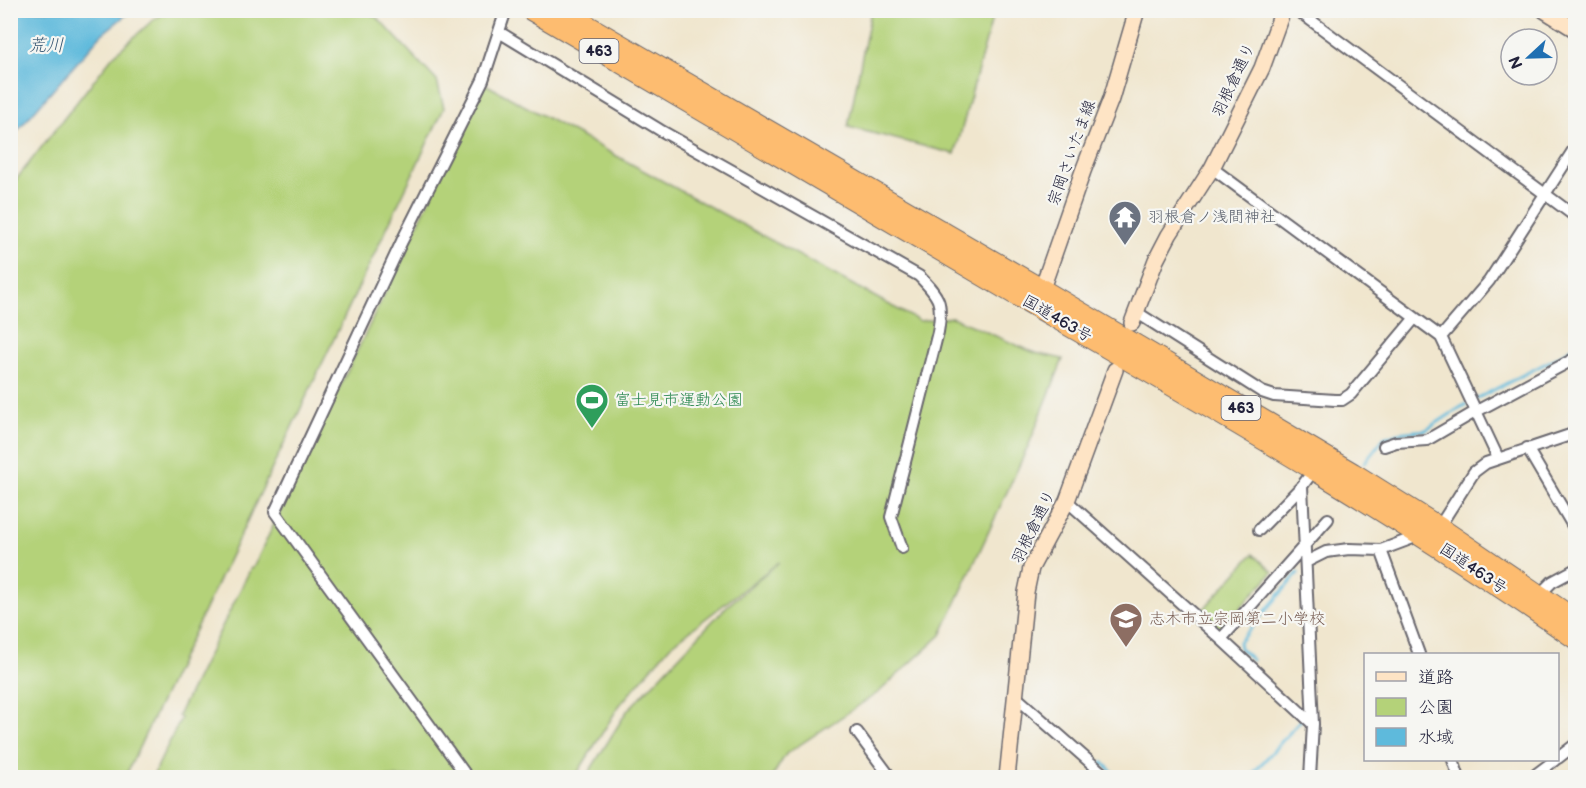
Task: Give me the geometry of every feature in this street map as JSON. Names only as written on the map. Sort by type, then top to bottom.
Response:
[{"type":"highway","name":"国道463号","points":[[531,10],[671,84],[1039,298],[1342,467],[1575,639]]},
{"type":"highway","name":"国道463号","points":[[561,10],[671,84]]},
{"type":"highway","name":"国道463号","points":[[1039,298],[1181,389],[1314,470],[1430,531],[1539,594],[1575,620]]},
{"type":"street","points":[[468,777],[276,512],[402,241],[483,80],[506,10]]},
{"type":"street","name":"宗岡さいたま線","points":[[1039,298],[1083,171],[1111,99],[1137,10]]},
{"type":"street","name":"羽根倉通り","points":[[1134,318],[1156,260],[1169,235],[1212,168],[1262,68],[1283,10]]},
{"type":"street","points":[[1297,10],[1575,218]]},
{"type":"street","points":[[1544,10],[1575,30]]},
{"type":"street","points":[[499,32],[660,130],[920,276],[934,291],[940,302],[938,332],[891,517],[902,548]]},
{"type":"street","points":[[1441,337],[1489,281],[1575,146]]},
{"type":"street","points":[[1212,168],[1441,337],[1498,458]]},
{"type":"street","points":[[1134,318],[1262,392],[1274,396],[1335,400],[1342,400],[1351,394],[1414,319]]},
{"type":"street","points":[[1384,446],[1396,442],[1427,440],[1575,358]]},
{"type":"street","name":"羽根倉通り","points":[[1007,777],[1026,592],[1031,568],[1067,501],[1115,370]]},
{"type":"street","points":[[1306,562],[1326,552],[1348,549],[1381,550],[1430,531],[1474,472],[1498,458],[1575,434]]},
{"type":"street","points":[[1527,448],[1575,531]]},
{"type":"street","points":[[1259,530],[1302,486],[1314,470]]},
{"type":"street","points":[[1302,486],[1313,724],[1310,777]]},
{"type":"street","points":[[1067,501],[1313,724]]},
{"type":"street","points":[[1221,639],[1328,519]]},
{"type":"street","points":[[1381,550],[1419,653]]},
{"type":"street","points":[[1539,594],[1552,582],[1575,569]]},
{"type":"street","points":[[1016,697],[1102,775]]},
{"type":"street","points":[[857,732],[891,777]]},
{"type":"street","points":[[1559,757],[1575,744]]},
{"type":"street","points":[[1454,761],[1459,777]]},
{"type":"street","points":[[1531,777],[1553,761]]},
{"type":"green space","points":[[169,11],[366,11],[379,19],[437,81],[444,108],[125,777],[11,778],[11,186],[113,56],[154,19]]},
{"type":"green space","points":[[871,11],[994,11],[955,154],[848,127]]},
{"type":"green space","name":"富士見市運動公園","points":[[485,84],[919,321],[952,317],[1035,353],[1063,359],[1030,442],[941,635],[879,692],[786,754],[772,777],[586,777],[627,711],[726,607],[779,562],[670,646],[619,706],[575,777],[152,778],[181,718],[178,716],[253,568]]},
{"type":"green space","points":[[1253,554],[1273,572],[1220,630],[1201,612]]},
{"type":"water","name":"荒川","points":[[11,10],[131,11],[101,35],[11,138]]},
{"type":"waterway","points":[[1476,399],[1560,356],[1576,345]]},
{"type":"waterway","points":[[1364,463],[1384,438],[1398,433],[1426,430],[1466,404]]},
{"type":"waterway","points":[[1252,660],[1240,648],[1239,642],[1298,573]]},
{"type":"waterway","points":[[1249,778],[1302,719]]},
{"type":"waterway","points":[[1089,778],[1102,762],[1119,778]]},
{"type":"place","name":"羽根倉ノ浅間神社","points":[[1125,246]]},
{"type":"place","name":"富士見市運動公園","points":[[592,429]]},
{"type":"place","name":"志木市立宗岡第二小学校","points":[[1126,648]]}]
